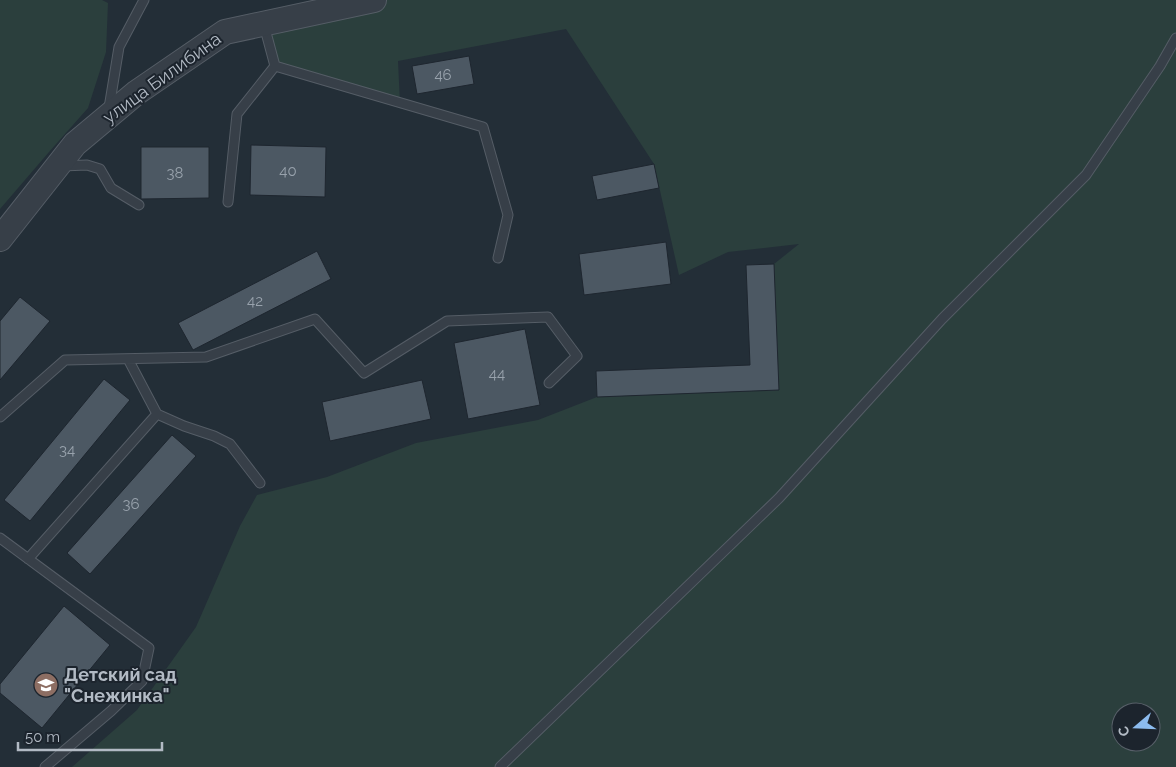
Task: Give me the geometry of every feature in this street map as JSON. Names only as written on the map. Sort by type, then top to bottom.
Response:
[{"type":"street","name":"улица Билибина","points":[[0,239],[75,144],[136,93],[225,32],[374,0]]},
{"type":"lane","points":[[108,116],[119,47],[144,0]]},
{"type":"lane","points":[[264,24],[276,66]]},
{"type":"lane","points":[[500,767],[779,498],[942,319],[1086,175],[1160,66],[1176,38]]},
{"type":"lane","points":[[228,202],[237,114],[276,66]]},
{"type":"lane","points":[[276,66],[483,127],[508,215],[498,258]]},
{"type":"lane","points":[[58,166],[87,165],[100,169],[111,188],[139,206]]},
{"type":"lane","points":[[0,417],[65,360],[206,357],[315,319],[364,373],[447,321],[548,317],[577,356],[548,383]]},
{"type":"lane","points":[[128,359],[157,414],[230,444],[260,482]]},
{"type":"lane","points":[[28,559],[157,414]]},
{"type":"lane","points":[[0,538],[149,648],[142,680],[110,711],[45,767]]},
{"type":"green space","points":[[0,0],[102,0],[108,3],[106,52],[88,108],[0,209]]},
{"type":"green space","points":[[374,0],[1176,0],[1176,767],[72,767],[137,710],[196,627],[240,526],[257,495],[327,477],[416,443],[538,420],[597,397],[779,390],[774,264],[799,244],[728,252],[679,275],[654,164],[566,29],[398,61],[400,103],[275,66],[264,24]]},
{"type":"building","points":[[469,56],[474,84],[417,94],[412,66]]},
{"type":"building","points":[[251,145],[326,147],[325,197],[250,195]]},
{"type":"building","points":[[141,147],[209,147],[209,198],[141,199]]},
{"type":"building","points":[[654,164],[659,188],[597,200],[592,176]]},
{"type":"building","points":[[666,242],[671,284],[584,295],[579,254]]},
{"type":"building","points":[[317,251],[331,279],[193,350],[178,323]]},
{"type":"building","points":[[774,264],[779,390],[597,397],[596,371],[750,365],[746,265]]},
{"type":"building","points":[[20,297],[50,321],[0,380],[0,321]]},
{"type":"building","points":[[525,329],[540,405],[468,419],[454,343]]},
{"type":"building","points":[[104,379],[130,400],[30,521],[4,500]]},
{"type":"building","points":[[422,380],[431,419],[330,441],[322,402]]},
{"type":"building","points":[[172,435],[196,456],[90,574],[67,553]]},
{"type":"building","points":[[64,606],[110,645],[42,728],[0,693],[0,684]]},
{"type":"place","name":"Детский сад \"Снежинка\"","points":[[46,685]]}]
